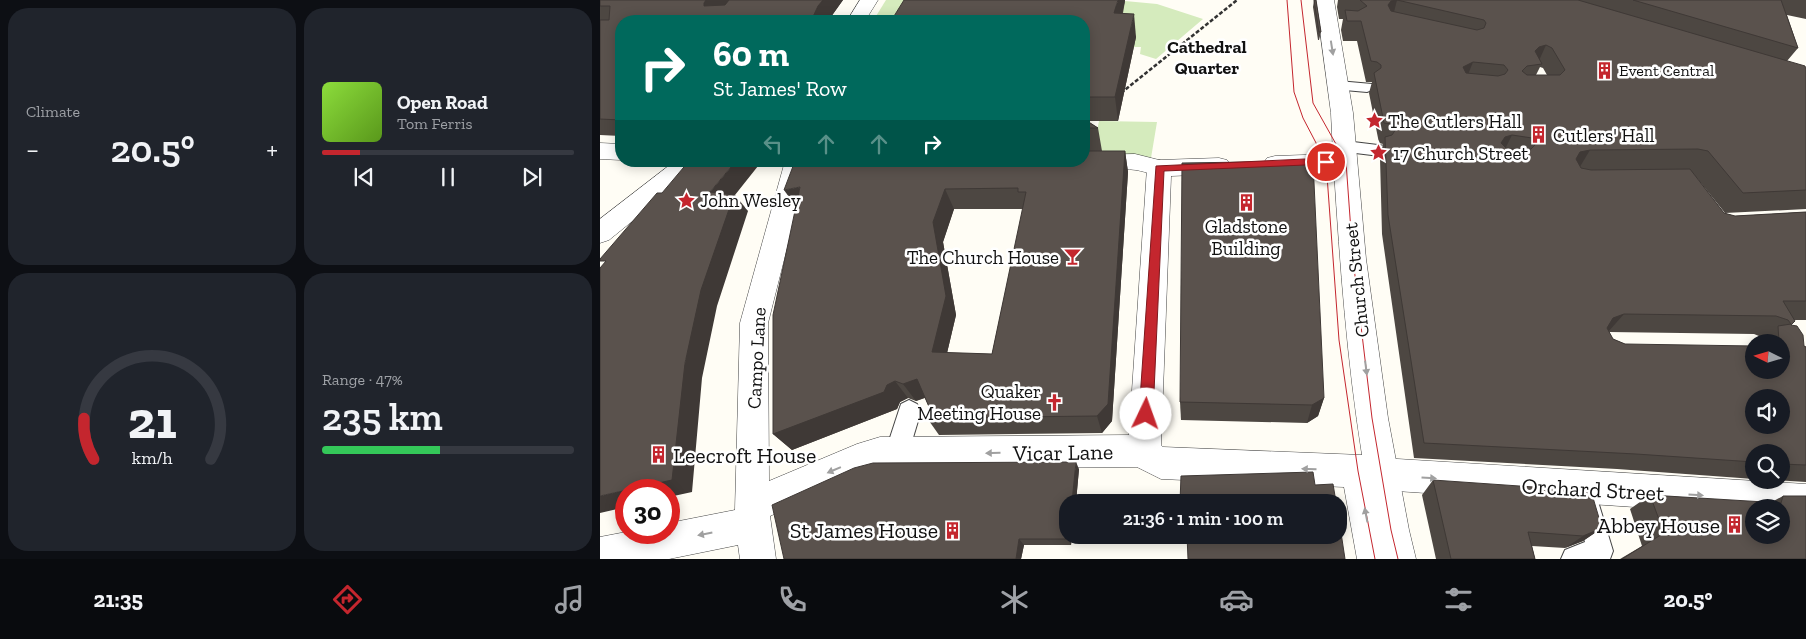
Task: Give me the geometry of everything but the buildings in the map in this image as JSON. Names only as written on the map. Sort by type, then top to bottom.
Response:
[{"type":"street","points":[[860,15],[869,0]]},
{"type":"street","name":"Church Street","points":[[1325,0],[1337,25],[1338,86],[1372,418],[1369,472],[1375,559]]},
{"type":"street","points":[[600,151],[615,152]]},
{"type":"street","points":[[1090,163],[1135,162],[1160,168],[1250,165],[1345,155]]},
{"type":"street","points":[[600,233],[683,167]]},
{"type":"street","name":"Campo Lane","points":[[758,559],[752,515],[754,323],[758,303],[808,167]]},
{"type":"street","points":[[1160,168],[1144,451],[1151,458],[1161,463],[1369,472]]},
{"type":"street","name":"Vicar Lane","points":[[600,555],[752,515],[857,460],[880,454],[1144,451]]},
{"type":"street","name":"Church Street","points":[[1369,472],[1398,559]]},
{"type":"street","name":"Orchard Street","points":[[1369,472],[1583,488],[1806,501]]},
{"type":"lane","points":[[1338,86],[1367,87]]},
{"type":"lane","points":[[1345,155],[1380,150]]},
{"type":"lane","points":[[897,453],[909,411]]},
{"type":"lane","points":[[1574,559],[1600,551],[1583,488]]},
{"type":"path","points":[[1117,97],[1237,0]]},
{"type":"green space","points":[[886,0],[926,0],[917,15],[877,15]]},
{"type":"green space","points":[[1125,1],[1157,4],[1203,19],[1156,59],[1140,54],[1141,47],[1134,47],[1117,36]]},
{"type":"green space","points":[[1099,121],[1157,122],[1151,158],[1090,158],[1090,147],[1096,136]]},
{"type":"tram line","points":[[1287,0],[1294,92],[1303,118],[1326,162],[1339,340],[1358,471],[1375,559]]},
{"type":"tram line","points":[[1301,0],[1313,103],[1346,162],[1353,259],[1372,418],[1391,530],[1398,559]]},
{"type":"place","name":"Event Central","points":[[1605,70]]},
{"type":"place","name":"The Cutlers Hall","points":[[1374,121]]},
{"type":"place","name":"Cutlers' Hall","points":[[1539,135]]},
{"type":"place","name":"17 Church Street","points":[[1379,153]]},
{"type":"place","name":"John Wesley","points":[[686,200]]},
{"type":"place","name":"Gladstone Building","points":[[1246,203]]},
{"type":"place","name":"The Church House","points":[[1073,257]]},
{"type":"place","name":"Quaker Meeting House","points":[[1055,402]]},
{"type":"place","name":"Leecroft House","points":[[659,455]]},
{"type":"place","name":"Abbey House","points":[[1734,525]]},
{"type":"place","name":"St James House","points":[[952,530]]},
{"type":"district","name":"Cathedral Quarter","points":[[1207,57]]},
{"type":"route","points":[[1146,414],[1160,168],[1326,162]]}]
